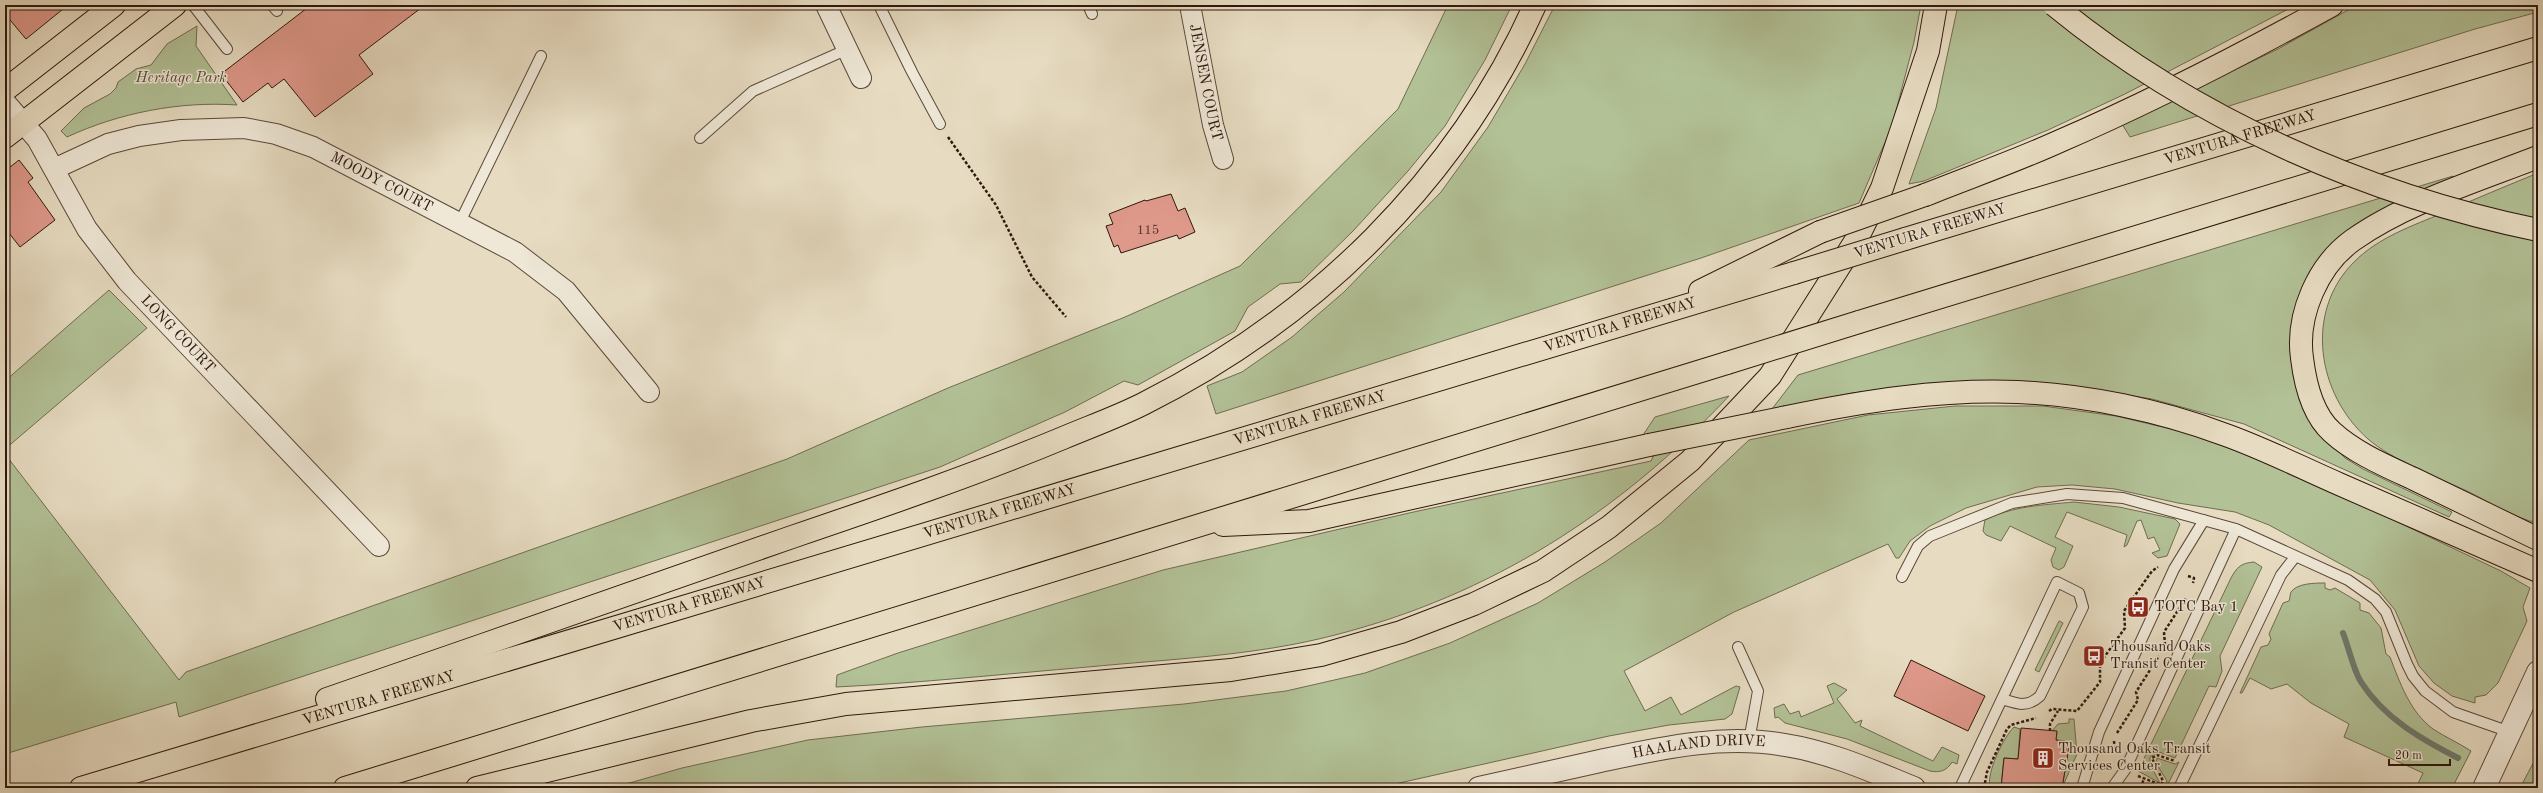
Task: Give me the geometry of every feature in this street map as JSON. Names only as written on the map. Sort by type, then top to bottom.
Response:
[{"type":"main road","points":[[5,90],[114,5]]},
{"type":"main road","points":[[5,137],[175,5]]},
{"type":"main road","points":[[73,788],[989,468],[1142,405],[1224,358],[1294,310],[1359,255],[1415,195],[1463,134],[1517,46],[1535,5]]},
{"type":"main road","points":[[477,788],[751,721],[846,704],[1231,670],[1321,655],[1401,632],[1474,604],[1543,571],[1609,527],[1690,461],[1770,376],[1858,237],[1882,188],[1928,52],[1936,5]]},
{"type":"main road","points":[[2054,5],[2082,28],[2147,73],[2226,120],[2318,161],[2396,191],[2484,219],[2538,230]]},
{"type":"main road","points":[[1638,321],[1820,232],[1925,195],[2060,142],[2122,113],[2258,45],[2332,5]]},
{"type":"main road","name":"VENTURA FREEWAY","points":[[81,788],[1638,321],[2538,48]]},
{"type":"main road","points":[[345,788],[1192,526],[2538,114]]},
{"type":"main road","points":[[2538,157],[2397,215],[2352,241],[2333,260],[2316,285],[2306,308],[2300,345],[2303,373],[2313,406],[2331,432],[2373,459],[2538,539]]},
{"type":"main road","points":[[1192,526],[1309,521],[1649,445],[1869,400],[1968,391],[2020,392],[2076,397],[2152,412],[2221,433],[2271,453],[2538,571]]},
{"type":"street","points":[[826,5],[861,78]]},
{"type":"street","name":"JENSEN COURT","points":[[1190,5],[1213,125],[1224,159]]},
{"type":"street","name":"LONG COURT","points":[[5,102],[37,139],[87,228],[127,281],[379,546]]},
{"type":"street","name":"MOODY COURT","points":[[54,169],[108,144],[139,136],[181,130],[244,128],[276,134],[313,147],[515,252],[566,291],[649,392]]},
{"type":"street","points":[[2484,788],[2538,672]]},
{"type":"street","name":"HAALAND DRIVE","points":[[1479,788],[1665,747],[1704,742],[1749,741],[1784,744],[1817,751],[1866,768],[1914,788]]},
{"type":"lane","points":[[193,5],[227,49]]},
{"type":"lane","points":[[880,5],[912,72],[940,124]]},
{"type":"lane","points":[[700,138],[753,91],[848,49]]},
{"type":"lane","points":[[459,224],[542,56]]},
{"type":"lane","points":[[1902,577],[1918,546],[1930,536],[1962,521],[2012,503],[2067,494],[2123,498],[2236,529],[2348,580],[2375,599],[2393,627],[2413,676],[2440,704],[2474,720],[2510,732]]},
{"type":"lane","points":[[2082,788],[2105,719],[2174,569],[2204,520]]},
{"type":"lane","points":[[2112,788],[2125,770],[2236,529]]},
{"type":"lane","points":[[2179,788],[2281,575],[2296,557]]},
{"type":"lane","points":[[1960,788],[2057,582],[2079,593],[2083,607],[2040,696],[2032,703],[2024,705],[2002,699]]},
{"type":"lane","points":[[1738,647],[1758,691],[1749,741]]},
{"type":"path","points":[[940,124],[996,205],[1032,277],[1066,317]]},
{"type":"path","points":[[2045,713],[2052,709],[2058,711],[2077,711],[2100,682],[2100,663],[2125,628],[2124,611],[2152,571]]},
{"type":"path","points":[[2186,575],[2194,578],[2192,589]]},
{"type":"path","points":[[2116,757],[2113,739],[2138,700],[2136,692],[2165,646],[2164,632],[2188,595]]},
{"type":"path","points":[[2050,731],[2050,724],[2058,711]]},
{"type":"path","points":[[1984,788],[1987,772],[2007,729],[2011,725],[2039,717]]},
{"type":"path","points":[[2137,775],[2159,785],[2163,784],[2152,761],[2154,756],[2173,761],[2177,760]]},
{"type":"path","points":[[2141,788],[2144,778]]},
{"type":"green space","points":[[1448,5],[1512,5],[1485,60],[1445,126],[1408,171],[1353,231],[1301,282],[1280,284],[1248,307],[1235,331],[1138,385],[1124,381],[1065,412],[940,467],[179,717],[176,702],[5,754],[5,454],[179,680],[186,672],[787,459],[948,388],[1125,317],[1240,266],[1398,109]]},
{"type":"green space","points":[[1555,5],[1921,5],[1914,42],[1892,126],[1859,203],[1701,258],[1216,414],[1207,386],[1242,372],[1292,337],[1344,292],[1441,192],[1488,127],[1525,64]]},
{"type":"green space","points":[[1958,5],[2296,5],[2125,94],[2048,130],[1924,181],[1909,184],[1936,108]]},
{"type":"green space","points":[[2357,5],[2538,5],[2538,12],[2475,29],[2130,137],[2122,124],[2278,49]]},
{"type":"green space","name":"Heritage Park","points":[[197,26],[196,46],[237,105],[193,105],[150,110],[107,121],[67,137],[61,131],[84,108],[110,94],[116,88],[118,82],[136,69],[151,65],[167,44]]},
{"type":"green space","points":[[2538,173],[2538,523],[2511,514],[2467,491],[2415,468],[2389,454],[2368,439],[2351,421],[2337,399],[2328,376],[2323,352],[2323,328],[2328,304],[2338,282],[2354,262],[2364,253],[2396,233]]},
{"type":"green space","points":[[2453,176],[2456,183],[2357,230],[2297,320],[2327,439],[2345,458],[2363,469],[2452,512],[2449,517],[2244,424],[2152,399],[2069,386],[1929,384],[1852,393],[1772,409],[1798,375]]},
{"type":"green space","points":[[109,290],[147,328],[5,449],[5,381]]},
{"type":"green space","points":[[1729,396],[1687,438],[1643,477],[1597,512],[1549,544],[1499,573],[1447,597],[1392,618],[1335,635],[1305,642],[1274,648],[1212,656],[962,678],[836,687],[837,675],[898,653],[1163,570],[1409,513],[1651,461],[1665,432],[1641,438],[1655,417]]},
{"type":"green space","points":[[1955,406],[2043,406],[2116,416],[2188,433],[2248,455],[2324,487],[2501,571],[2530,588],[2523,607],[2527,621],[2498,683],[2486,695],[2475,697],[2475,703],[2452,696],[2434,683],[2419,666],[2395,610],[2370,580],[2269,525],[2235,512],[2178,503],[2115,489],[2072,485],[2037,487],[1966,508],[1930,526],[1910,541],[1899,558],[1896,558],[1888,544],[1734,612],[1624,671],[1645,711],[1671,697],[1681,715],[1736,686],[1740,687],[1732,714],[1725,719],[1669,725],[1609,736],[1377,788],[612,788],[682,768],[808,740],[922,727],[1184,704],[1286,691],[1365,673],[1450,643],[1538,603],[1605,562],[1661,523],[1749,440],[1868,415]]},
{"type":"green space","points":[[2074,502],[2119,507],[2175,519],[2180,524],[2167,556],[2158,558],[2152,553],[2160,550],[2154,537],[2148,539],[2141,520],[2137,521],[2127,545],[2124,547],[2127,535],[2067,512],[2055,537],[2073,546],[2064,567],[2059,570],[2053,567],[2051,560],[2056,548],[2010,526],[2001,541],[1986,535],[1983,531],[1985,520],[1995,515],[2040,505]]},
{"type":"green space","points":[[2254,562],[2262,567],[2220,656],[2222,671],[2216,687],[2209,686],[2175,758],[2159,752],[2150,757],[2150,764],[2160,783],[2138,771],[2231,578],[2240,566],[2246,563]]},
{"type":"green space","points":[[2325,583],[2325,588],[2330,590],[2335,588],[2360,603],[2360,610],[2369,613],[2381,628],[2386,654],[2390,657],[2407,696],[2418,714],[2433,729],[2471,751],[2452,788],[2416,788],[2423,773],[2344,737],[2349,724],[2311,703],[2287,684],[2271,689],[2250,678],[2242,693],[2240,693],[2261,647],[2268,645],[2271,639],[2269,634],[2283,603],[2289,601],[2291,592],[2302,585]]},
{"type":"green space","points":[[2059,621],[2063,623],[2039,672],[2035,670]]},
{"type":"green space","points":[[1834,683],[1847,690],[1837,699],[1855,723],[1862,720],[1860,726],[1933,761],[1942,747],[1959,755],[1957,764],[1952,762],[1942,771],[1930,771],[1847,739],[1785,723],[1778,717],[1775,718],[1774,708],[1784,704],[1790,714],[1799,711],[1801,717],[1834,703],[1827,686]]},
{"type":"green space","points":[[2069,719],[2074,719],[2077,754],[2062,788],[2069,747],[2065,741],[2056,740],[2057,732],[2052,731],[2058,724],[2069,723]]},
{"type":"green space","points":[[2014,727],[2020,729],[2018,759],[2004,758],[2001,788],[1990,788],[1989,782],[1996,756],[2005,739]]},
{"type":"green space","points":[[2538,754],[2538,788],[2520,788]]},
{"type":"green space","points":[[2157,758],[2175,764],[2179,762],[2166,788],[2163,788],[2167,781],[2156,763]]},
{"type":"building","points":[[14,5],[68,5],[26,39],[5,14],[5,11]]},
{"type":"building","points":[[311,5],[425,5],[359,55],[373,74],[315,117],[284,79],[272,88],[268,83],[243,102],[221,74]]},
{"type":"building","points":[[19,160],[33,178],[28,182],[55,220],[20,247],[5,228],[5,171]]},
{"type":"building","points":[[1171,194],[1178,211],[1185,208],[1195,232],[1179,239],[1177,235],[1121,253],[1118,245],[1114,247],[1106,226],[1113,224],[1109,214],[1145,200]]},
{"type":"building","points":[[1911,660],[1985,696],[1968,731],[1894,696]]},
{"type":"building","name":"Thousand Oaks Transit Services Center","points":[[2021,728],[2057,731],[2056,740],[2065,741],[2069,747],[2062,788],[2001,788],[2004,758],[2018,759]]},
{"type":"waterway","points":[[2343,633],[2358,677],[2370,695],[2392,717],[2404,726],[2430,743],[2458,758]]},
{"type":"place","name":"TOTC Bay 1","points":[[2138,607]]},
{"type":"place","name":"Thousand Oaks Transit Center","points":[[2094,656]]},
{"type":"place","name":"Thousand Oaks Transit Services Center","points":[[2043,758]]}]
